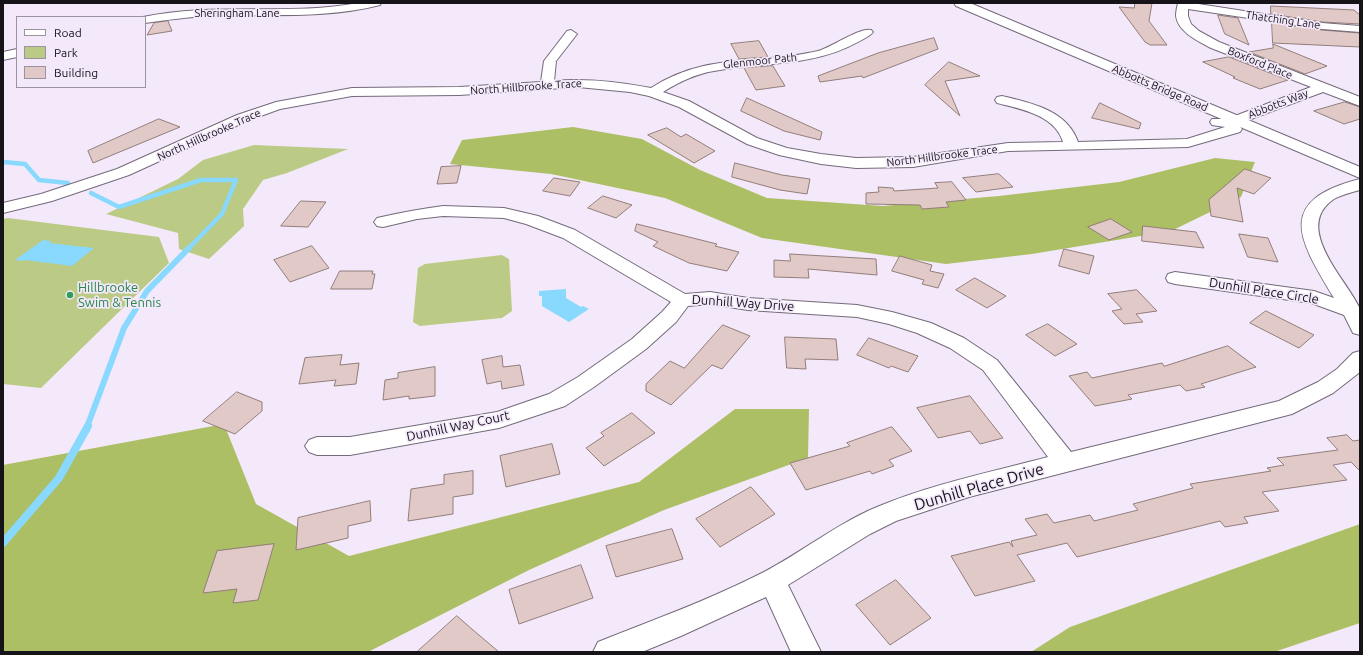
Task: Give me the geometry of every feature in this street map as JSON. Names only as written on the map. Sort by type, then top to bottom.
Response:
[{"type":"main road","name":"Abbotts Bridge Road","points":[[960,3],[1232,121],[1360,173]]},
{"type":"main road","name":"Abbotts Bridge Road","points":[[980,3],[1360,159]]},
{"type":"street","name":"Sheringham Lane","points":[[146,20],[174,15],[210,12],[312,12],[376,3]]},
{"type":"street","name":"Thatching Lane","points":[[1183,4],[1322,26],[1360,29]]},
{"type":"street","name":"Boxford Place","points":[[1183,4],[1182,14],[1184,21],[1195,34],[1215,45],[1321,88],[1360,102]]},
{"type":"street","name":"Glenmoor Path","points":[[653,93],[672,80],[699,70],[727,64],[820,54],[844,46],[868,32]]},
{"type":"street","points":[[546,84],[550,61],[571,34]]},
{"type":"street","points":[[3,56],[16,53]]},
{"type":"street","name":"North Hillbrooke Trace","points":[[3,208],[46,198],[123,172],[242,118],[276,106],[352,92],[459,91],[546,84],[603,84],[653,93],[684,104],[752,141],[784,152],[821,159],[856,163],[885,164],[912,162],[1008,147],[1114,146],[1173,142],[1188,144],[1235,129],[1232,121]]},
{"type":"street","name":"Abbotts Way","points":[[1232,121],[1321,88]]},
{"type":"street","points":[[1002,100],[1032,108],[1052,118],[1067,132],[1072,146]]},
{"type":"street","points":[[1360,184],[1328,197],[1317,207],[1311,219],[1310,235],[1315,253],[1352,311],[1360,328]]},
{"type":"street","name":"Dunhill Way Drive","points":[[383,222],[417,214],[443,211],[496,212],[511,214],[569,234],[632,268],[682,300],[710,298],[748,304],[857,311],[892,318],[924,328],[957,344],[990,365],[1066,463]]},
{"type":"street","name":"Dunhill Place Circle","points":[[1175,278],[1314,297],[1352,311]]},
{"type":"street","name":"Dunhill Way Court","points":[[317,446],[350,446],[499,420],[557,400],[586,382],[639,344],[668,317],[682,300]]},
{"type":"street","name":"Dunhill Place Drive","points":[[608,652],[772,581],[861,526],[886,514],[968,487],[1284,408],[1313,395],[1350,370],[1360,358]]},
{"type":"street","points":[[772,581],[806,652]]},
{"type":"green space","points":[[573,127],[642,139],[700,170],[767,198],[883,206],[999,196],[1119,182],[1215,158],[1255,162],[1241,197],[1171,231],[1032,254],[946,264],[762,238],[665,198],[551,174],[450,164],[462,140]]},
{"type":"green space","points":[[254,145],[348,149],[287,173],[263,180],[243,209],[244,226],[209,259],[179,249],[178,233],[106,214],[178,179],[203,160]]},
{"type":"green space","name":"Hillbrooke Swim & Tennis","points":[[8,218],[159,237],[169,263],[41,388],[3,384],[3,219]]},
{"type":"green space","points":[[502,255],[509,259],[512,311],[502,318],[420,326],[413,322],[418,268],[425,264]]},
{"type":"green space","points":[[735,409],[809,409],[808,458],[664,510],[529,570],[368,652],[3,652],[3,465],[224,424],[256,504],[349,556],[639,482]]},
{"type":"green space","points":[[1360,524],[1360,623],[1274,652],[1031,652],[1070,627]]},
{"type":"water","points":[[43,240],[51,241],[49,243],[94,248],[72,266],[15,260]]},
{"type":"water","points":[[566,289],[566,298],[581,307],[583,306],[589,309],[569,322],[542,306],[542,296],[539,296],[539,291]]},
{"type":"building","points":[[1135,3],[1152,3],[1149,21],[1167,45],[1150,45],[1145,42],[1119,7],[1134,8]]},
{"type":"building","points":[[1271,6],[1354,10],[1360,15],[1360,24],[1322,22],[1271,14]]},
{"type":"building","points":[[1218,15],[1238,18],[1249,45],[1225,34]]},
{"type":"building","points":[[168,21],[172,31],[147,35],[154,23]]},
{"type":"building","points":[[1272,23],[1322,30],[1360,33],[1360,47],[1273,43]]},
{"type":"building","points":[[934,38],[938,49],[863,78],[862,76],[820,82],[818,76],[878,53]]},
{"type":"building","points":[[759,41],[768,57],[739,59],[731,44]]},
{"type":"building","points":[[1273,44],[1327,66],[1305,74],[1249,52],[1273,48]]},
{"type":"building","points":[[1229,57],[1288,80],[1260,89],[1233,78],[1235,77],[1203,62]]},
{"type":"building","points":[[949,62],[980,76],[945,81],[960,116],[925,85]]},
{"type":"building","points":[[773,66],[785,86],[756,90],[744,68]]},
{"type":"building","points":[[747,98],[822,132],[820,140],[784,131],[741,111]]},
{"type":"building","points":[[1345,102],[1360,107],[1360,119],[1344,124],[1314,111]]},
{"type":"building","points":[[1100,103],[1141,123],[1139,129],[1092,118]]},
{"type":"building","points":[[159,119],[180,127],[93,163],[88,151]]},
{"type":"building","points":[[667,128],[681,137],[686,134],[715,151],[694,163],[648,135]]},
{"type":"building","points":[[735,163],[782,175],[810,179],[807,194],[780,190],[732,177]]},
{"type":"building","points":[[461,166],[457,183],[437,184],[441,167]]},
{"type":"building","points":[[1245,169],[1271,178],[1254,194],[1237,188],[1243,222],[1211,216],[1209,200]]},
{"type":"building","points":[[999,174],[1013,187],[976,192],[963,178]]},
{"type":"building","points":[[554,178],[580,182],[570,196],[543,191]]},
{"type":"building","points":[[952,182],[966,200],[946,202],[949,207],[922,209],[920,205],[866,204],[866,193],[879,192],[878,187],[893,188],[894,191],[938,188],[935,183]]},
{"type":"building","points":[[603,196],[632,205],[616,218],[588,208]]},
{"type":"building","points":[[301,201],[326,202],[308,227],[281,226]]},
{"type":"building","points":[[1111,219],[1132,232],[1109,240],[1088,227]]},
{"type":"building","points":[[637,224],[717,244],[715,246],[739,252],[727,271],[689,263],[653,246],[658,242],[635,231]]},
{"type":"building","points":[[1143,226],[1196,232],[1204,248],[1142,241]]},
{"type":"building","points":[[1239,234],[1268,238],[1278,262],[1248,257]]},
{"type":"building","points":[[312,246],[329,268],[290,282],[274,260]]},
{"type":"building","points":[[1064,249],[1094,256],[1089,274],[1059,266]]},
{"type":"building","points":[[790,254],[876,259],[877,275],[808,269],[809,278],[774,277],[774,260],[790,261]]},
{"type":"building","points":[[900,256],[932,265],[930,271],[944,274],[938,288],[922,284],[924,280],[892,271]]},
{"type":"building","points":[[340,271],[373,271],[372,274],[375,274],[372,289],[331,289]]},
{"type":"building","points":[[975,278],[1006,296],[987,308],[956,290]]},
{"type":"building","points":[[1137,290],[1157,311],[1136,314],[1143,322],[1124,324],[1112,311],[1122,309],[1108,294]]},
{"type":"building","points":[[1266,311],[1314,335],[1299,348],[1250,323]]},
{"type":"building","points":[[1048,324],[1077,344],[1055,356],[1026,335]]},
{"type":"building","points":[[723,325],[750,336],[722,369],[712,365],[671,405],[646,391],[646,384],[670,361],[684,368]]},
{"type":"building","points":[[785,337],[836,339],[838,360],[805,359],[806,369],[787,368]]},
{"type":"building","points":[[869,338],[918,356],[908,372],[891,366],[889,368],[857,355]]},
{"type":"building","points":[[1228,346],[1256,367],[1201,384],[1205,387],[1186,391],[1180,385],[1128,395],[1132,399],[1095,406],[1069,376],[1087,372],[1092,378],[1162,363],[1164,366]]},
{"type":"building","points":[[342,355],[340,365],[359,363],[356,384],[334,386],[336,380],[299,384],[305,358]]},
{"type":"building","points":[[502,356],[503,367],[520,365],[524,385],[502,389],[501,381],[487,384],[482,360]]},
{"type":"building","points":[[435,367],[435,396],[409,399],[409,396],[383,400],[385,380],[398,378],[398,373]]},
{"type":"building","points":[[237,392],[262,402],[262,411],[235,434],[203,421]]},
{"type":"building","points":[[970,396],[1003,438],[980,444],[970,431],[938,438],[917,408]]},
{"type":"building","points":[[632,413],[655,433],[604,466],[586,448],[604,436],[601,433]]},
{"type":"building","points":[[892,427],[912,451],[889,460],[894,466],[872,474],[870,471],[806,490],[790,463],[850,446],[847,443]]},
{"type":"building","points":[[1347,435],[1353,441],[1360,440],[1360,471],[1351,462],[1333,465],[1347,480],[1262,492],[1279,511],[1244,517],[1248,523],[1225,527],[1220,521],[1077,557],[1067,543],[1017,555],[1035,581],[975,596],[951,556],[1009,542],[1013,547],[1011,541],[1037,535],[1025,519],[1047,514],[1054,523],[1090,515],[1094,521],[1138,510],[1133,504],[1193,488],[1190,484],[1271,471],[1267,468],[1284,465],[1277,458],[1338,450],[1327,438]]},
{"type":"building","points":[[552,444],[560,474],[506,487],[500,456]]},
{"type":"building","points":[[473,471],[473,494],[453,497],[453,514],[408,521],[411,489],[444,484],[444,475]]},
{"type":"building","points":[[751,487],[775,514],[720,547],[696,519]]},
{"type":"building","points":[[370,501],[371,521],[348,526],[348,538],[296,550],[298,518]]},
{"type":"building","points":[[672,529],[683,559],[616,577],[606,546]]},
{"type":"building","points":[[274,544],[258,600],[233,603],[237,589],[203,593],[217,551]]},
{"type":"building","points":[[581,565],[593,598],[519,624],[509,590]]},
{"type":"building","points":[[896,580],[931,618],[890,645],[856,605]]},
{"type":"building","points":[[457,616],[473,630],[499,652],[417,652]]},
{"type":"waterway","points":[[3,162],[25,164],[39,180],[68,183]]},
{"type":"waterway","points":[[91,193],[119,207],[201,180],[236,180],[222,214],[188,249]]},
{"type":"waterway","points":[[87,427],[124,328],[147,291],[189,248]]},
{"type":"waterway","points":[[3,543],[59,478],[88,426]]},
{"type":"place","name":"Hillbrooke Swim & Tennis","points":[[70,295]]}]
